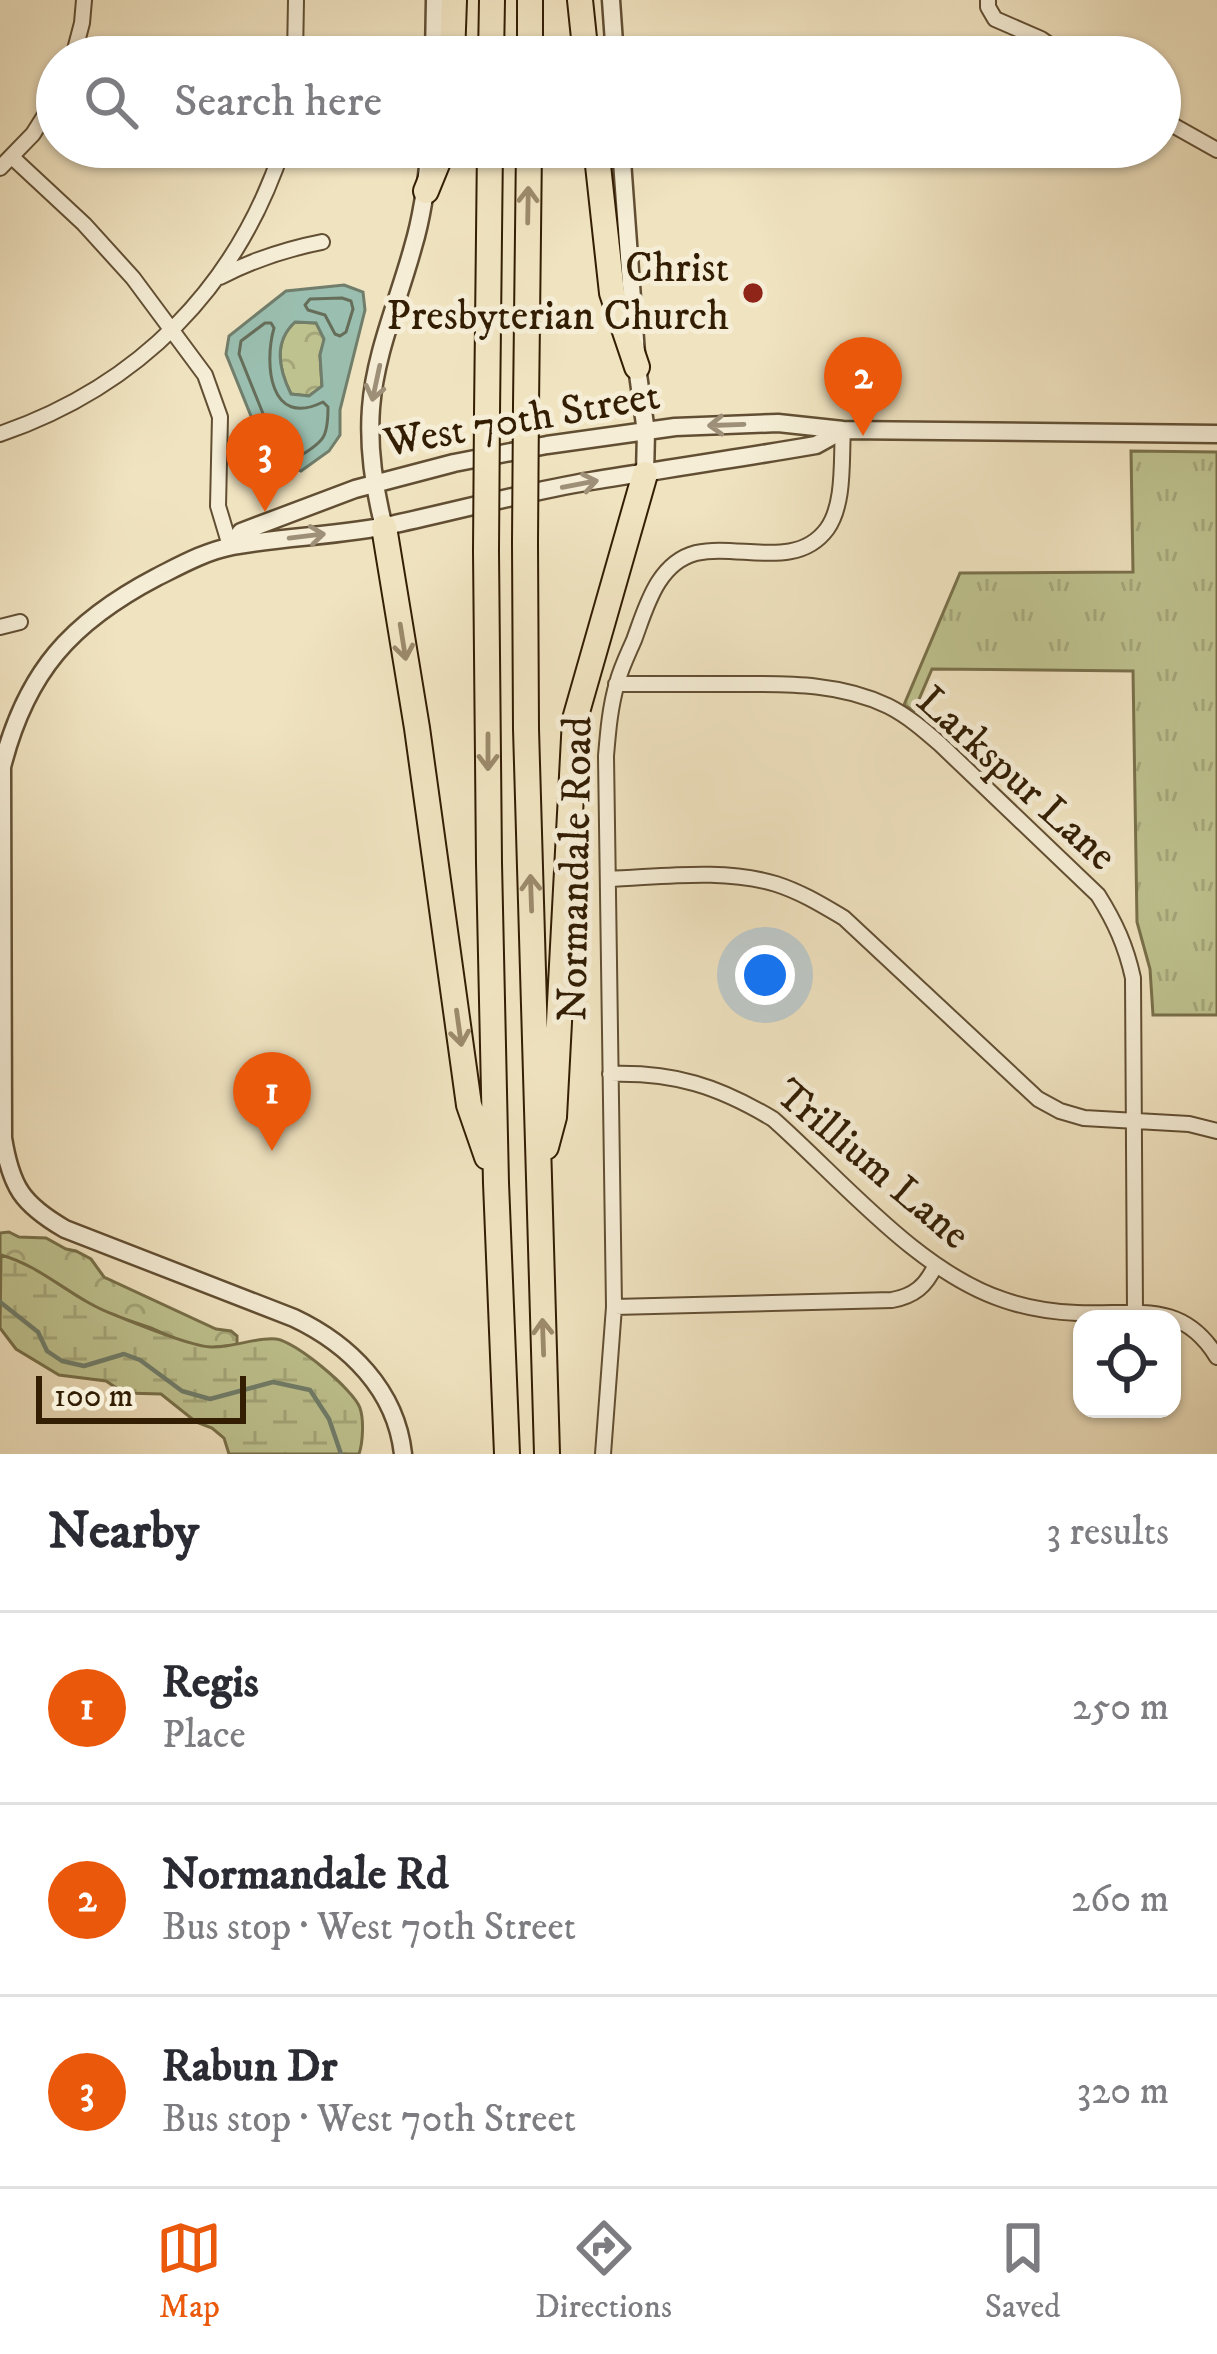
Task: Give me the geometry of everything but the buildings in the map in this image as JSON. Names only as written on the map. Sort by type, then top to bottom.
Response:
[{"type":"highway","points":[[453,36],[454,0]]},
{"type":"highway","points":[[491,36],[492,0]]},
{"type":"highway","points":[[530,0],[530,36]]},
{"type":"highway","points":[[580,0],[584,36]]},
{"type":"highway","points":[[426,191],[435,168]]},
{"type":"highway","points":[[490,168],[489,863],[507,1454]]},
{"type":"highway","points":[[529,168],[526,729],[547,1454]]},
{"type":"highway","points":[[598,168],[612,293],[637,367]]},
{"type":"highway","points":[[538,1178],[554,1117],[575,719],[645,474]]},
{"type":"highway","points":[[384,526],[469,1105],[496,1183]]},
{"type":"street","points":[[79,36],[84,0]]},
{"type":"street","points":[[295,36],[296,0]]},
{"type":"street","points":[[434,36],[435,0]]},
{"type":"street","points":[[611,0],[614,36]]},
{"type":"street","points":[[988,0],[995,19],[1034,36]]},
{"type":"street","points":[[36,128],[6,162],[84,224],[133,278],[206,375],[220,417],[218,506],[230,546]]},
{"type":"street","points":[[1181,130],[1217,150]]},
{"type":"street","points":[[0,434],[77,402],[110,381],[191,313],[220,277],[259,208],[275,168]]},
{"type":"street","points":[[384,526],[373,484],[371,407],[428,168]]},
{"type":"street","points":[[623,168],[646,432],[645,474]]},
{"type":"street","points":[[220,277],[248,263],[322,242]]},
{"type":"street","name":"West 70th Street","points":[[230,546],[241,532],[373,484],[548,445],[675,427],[778,423],[843,430],[1217,434]]},
{"type":"street","name":"West 70th Street","points":[[6,1187],[2,767],[9,715],[87,620],[154,578],[230,546],[384,526],[588,482],[816,445],[843,430]]},
{"type":"street","name":"Normandale Road","points":[[603,1454],[614,1307],[606,756],[616,684],[655,587],[677,561],[712,552],[785,553],[814,542],[826,530],[838,502],[843,430]]},
{"type":"street","points":[[0,627],[20,622]]},
{"type":"street","name":"Larkspur Lane","points":[[616,684],[794,684],[859,694],[890,707],[917,724],[1098,896],[1127,948],[1133,978],[1135,1310]]},
{"type":"street","points":[[608,879],[739,877],[811,898],[844,918],[1038,1099],[1084,1118],[1189,1124],[1217,1131]]},
{"type":"street","name":"Trillium Lane","points":[[610,1074],[679,1078],[743,1101],[773,1119],[935,1266],[1005,1301],[1073,1312]]},
{"type":"street","points":[[6,1187],[65,1229],[320,1330],[344,1347],[380,1391],[403,1454]]},
{"type":"street","points":[[614,1307],[892,1300],[919,1290],[935,1266]]},
{"type":"street","name":"Trillium Lane","points":[[1181,1321],[1217,1357]]},
{"type":"green space","points":[[295,322],[317,323],[325,339],[320,355],[322,387],[309,396],[291,394],[281,366],[283,338]]},
{"type":"green space","points":[[1131,451],[1217,452],[1217,1015],[1153,1015],[1150,969],[1137,922],[1133,671],[932,669],[914,711],[904,705],[960,573],[1133,572]]},
{"type":"green space","points":[[0,1233],[46,1238],[76,1251],[91,1259],[104,1277],[216,1329],[231,1331],[237,1345],[203,1351],[151,1328],[0,1277]]},
{"type":"green space","points":[[1,1255],[31,1267],[100,1309],[177,1339],[211,1347],[276,1339],[296,1348],[336,1379],[360,1408],[359,1454],[229,1454],[224,1438],[161,1394],[124,1393],[106,1381],[59,1375],[16,1349],[0,1328]]},
{"type":"water","points":[[344,285],[363,292],[365,310],[340,410],[340,435],[329,451],[301,471],[275,461],[261,441],[226,354],[229,336],[286,291]],"holes":[[[295,322],[316,323],[324,339],[322,386],[309,396],[291,394],[281,366],[283,338]]]},
{"type":"waterway","points":[[0,1302],[38,1332],[47,1351],[62,1361],[84,1366],[124,1354],[182,1391],[210,1399],[273,1382],[310,1390],[329,1419],[341,1454]]},
{"type":"place","name":"Christ Presbyterian Church","points":[[753,293]]},
{"type":"place","name":"Normandale Rd","points":[[863,436]]},
{"type":"place","name":"Rabun Dr","points":[[265,512]]},
{"type":"place","name":"Regis","points":[[272,1151]]}]
